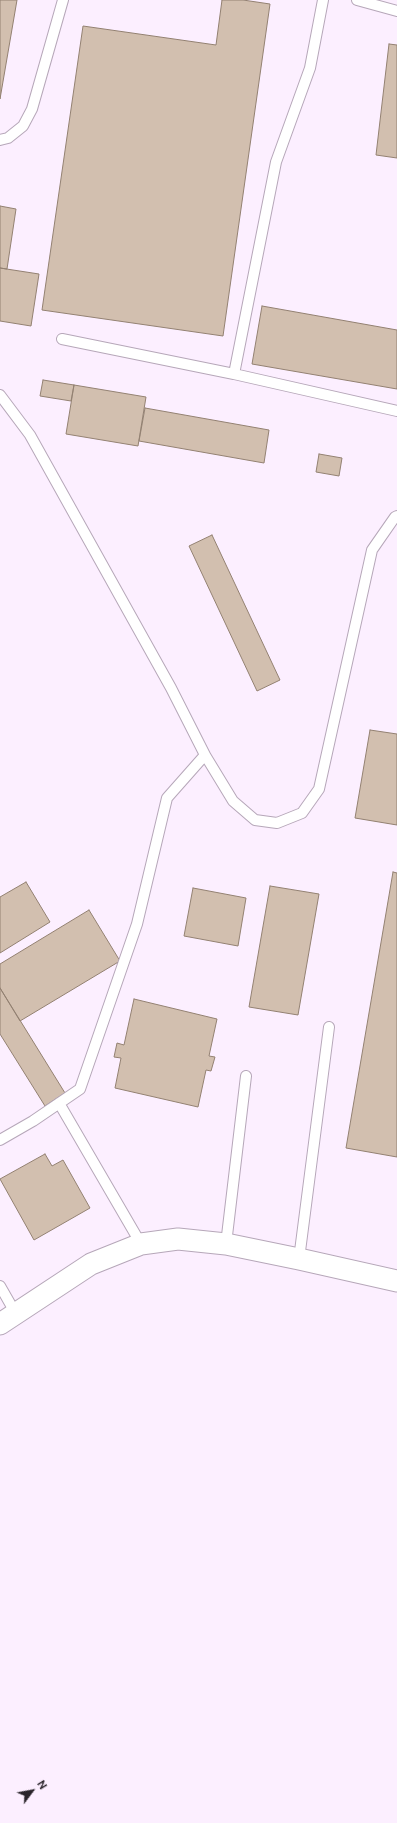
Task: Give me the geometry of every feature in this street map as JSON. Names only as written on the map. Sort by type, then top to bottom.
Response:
[{"type":"street","points":[[8,1319],[91,1264],[141,1244],[178,1239],[226,1244],[397,1282]]},
{"type":"lane","points":[[0,140],[8,138],[23,126],[32,109],[63,0]]},
{"type":"lane","points":[[234,374],[276,162],[310,68],[323,0]]},
{"type":"lane","points":[[358,0],[397,11]]},
{"type":"lane","points":[[62,339],[234,374],[397,411]]},
{"type":"lane","points":[[0,395],[30,435],[171,688],[205,755],[233,801],[255,820],[277,824],[302,813],[319,789],[372,550],[397,516]]},
{"type":"lane","points":[[0,1140],[33,1121],[80,1089],[115,992],[137,924],[167,798],[205,755]]},
{"type":"lane","points":[[299,1259],[329,1027]]},
{"type":"lane","points":[[226,1244],[246,1076]]},
{"type":"lane","points":[[59,1103],[141,1244]]},
{"type":"lane","points":[[0,1286],[8,1319]]},
{"type":"building","points":[[0,0],[17,0],[0,99]]},
{"type":"building","points":[[222,0],[243,0],[270,4],[223,336],[42,310],[83,26],[216,45]]},
{"type":"building","points":[[389,44],[397,45],[397,158],[376,155]]},
{"type":"building","points":[[0,206],[16,209],[7,269],[0,268]]},
{"type":"building","points":[[0,268],[39,274],[31,326],[0,321]]},
{"type":"building","points":[[262,306],[397,330],[397,389],[252,364]]},
{"type":"building","points":[[43,380],[74,385],[71,401],[40,396]]},
{"type":"building","points":[[74,385],[146,397],[138,446],[66,434]]},
{"type":"building","points":[[145,408],[269,430],[264,463],[139,441]]},
{"type":"building","points":[[319,454],[342,458],[339,476],[316,472]]},
{"type":"building","points":[[212,535],[280,680],[257,691],[189,546]]},
{"type":"building","points":[[370,730],[397,734],[397,825],[355,818]]},
{"type":"building","points":[[393,872],[397,873],[397,1157],[346,1148]]},
{"type":"building","points":[[26,882],[50,922],[0,953],[0,897]]},
{"type":"building","points":[[270,886],[319,894],[298,1015],[249,1007]]},
{"type":"building","points":[[193,888],[246,898],[238,946],[184,936]]},
{"type":"building","points":[[89,910],[120,961],[20,1021],[0,988],[0,964]]},
{"type":"building","points":[[0,988],[65,1093],[45,1106],[0,1034]]},
{"type":"building","points":[[134,999],[217,1019],[209,1056],[215,1057],[211,1071],[206,1070],[198,1107],[115,1088],[121,1058],[114,1057],[117,1043],[124,1045]]},
{"type":"building","points":[[45,1154],[52,1166],[63,1160],[90,1208],[34,1240],[0,1179]]}]
